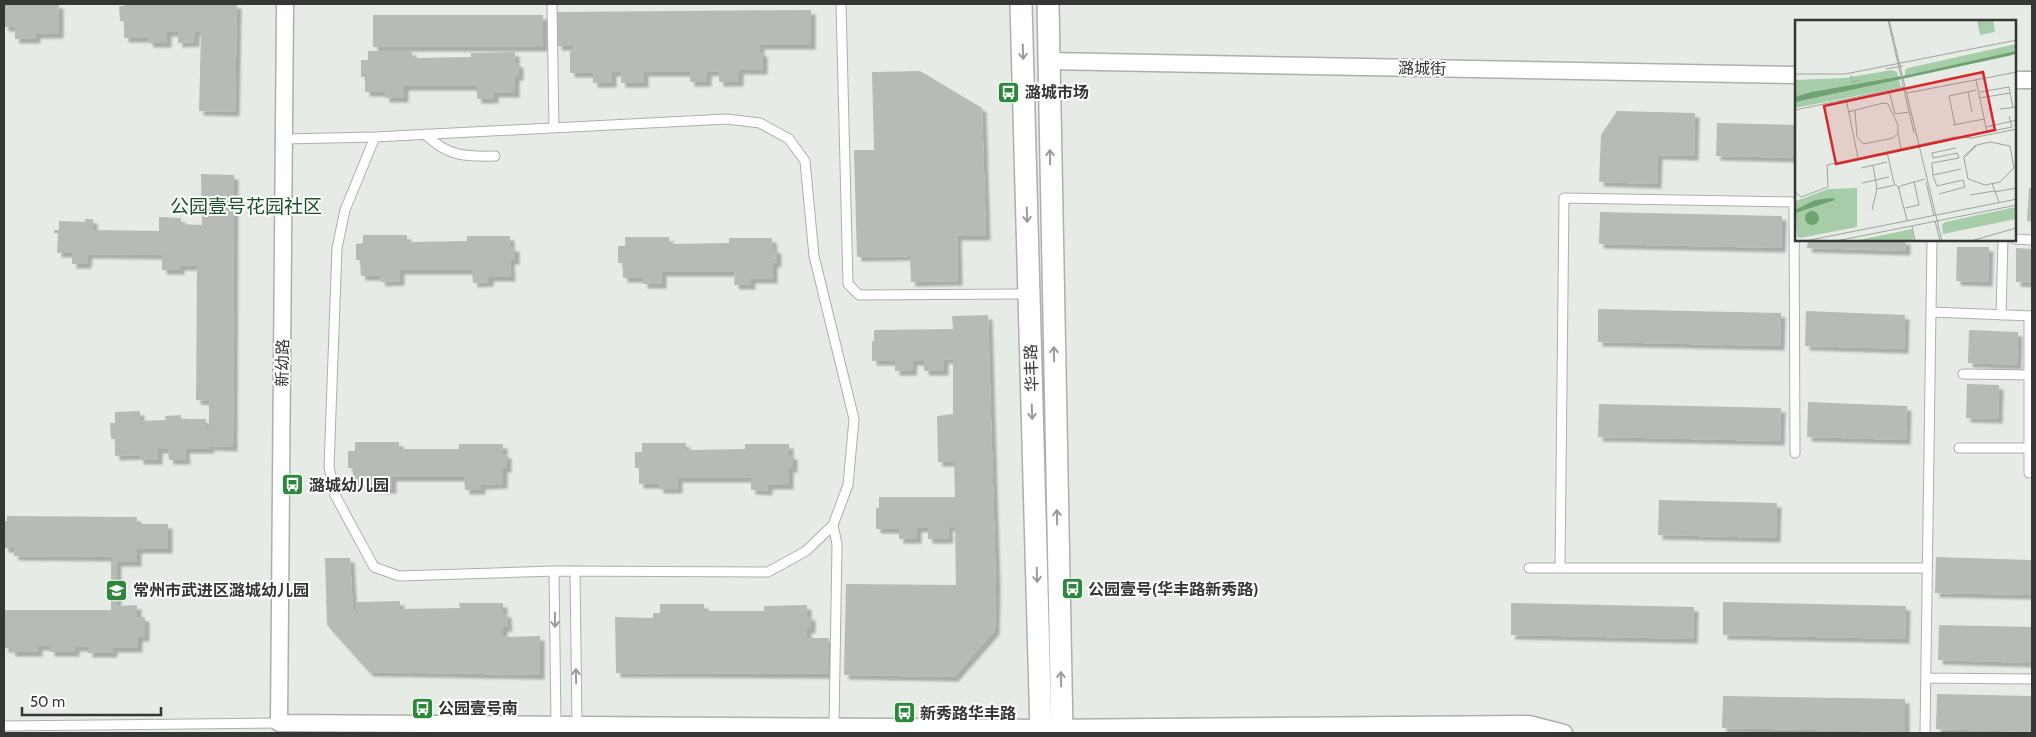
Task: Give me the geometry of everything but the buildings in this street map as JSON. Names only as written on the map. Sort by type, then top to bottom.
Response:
[{"type":"street","name":"新幼路","points":[[279,723],[285,4]]},
{"type":"street","name":"华丰路","points":[[1021,4],[1029,294],[1051,731]]},
{"type":"street","name":"华丰路","points":[[1048,4],[1051,731]]},
{"type":"street","name":"潞城街","points":[[1048,61],[1795,75]]},
{"type":"street","points":[[2016,80],[2032,80]]},
{"type":"street","points":[[279,723],[577,725],[656,729],[834,726],[1051,731],[1342,729],[1529,724],[1564,733]]},
{"type":"lane","points":[[552,4],[554,128]]},
{"type":"lane","points":[[841,4],[848,284],[859,295],[1029,294]]},
{"type":"lane","points":[[284,139],[375,137],[726,120],[760,123],[789,139],[805,161],[814,256],[854,419],[848,485],[833,525],[806,551],[768,572],[554,571],[399,576],[374,567],[335,495],[329,466],[337,248],[345,210],[375,137]]},
{"type":"lane","points":[[424,134],[437,146],[456,154],[495,156]]},
{"type":"lane","points":[[1560,568],[1564,198],[1795,202],[1795,453]]},
{"type":"lane","points":[[2016,239],[2032,240]]},
{"type":"lane","points":[[1925,733],[1932,241]]},
{"type":"lane","points":[[2001,315],[2003,241]]},
{"type":"lane","points":[[1931,312],[2031,316],[2030,473]]},
{"type":"lane","points":[[1963,374],[2031,375]]},
{"type":"lane","points":[[1959,448],[2029,448]]},
{"type":"lane","points":[[833,525],[838,544],[834,726]]},
{"type":"lane","points":[[1529,568],[1928,568]]},
{"type":"lane","points":[[554,571],[556,725]]},
{"type":"lane","points":[[575,571],[577,725]]},
{"type":"lane","points":[[1926,678],[2032,679]]},
{"type":"lane","points":[[4,726],[279,723]]},
{"type":"place","name":"潞城市场","points":[[1009,92]]},
{"type":"place","name":"潞城幼儿园","points":[[293,485]]},
{"type":"place","name":"公园壹号(华丰路新秀路)","points":[[1072,589]]},
{"type":"place","name":"常州市武进区潞城幼儿园","points":[[117,590]]},
{"type":"place","name":"公园壹号南","points":[[422,708]]},
{"type":"place","name":"新秀路华丰路","points":[[904,713]]},
{"type":"district","name":"公园壹号花园社区","points":[[246,206]]}]
